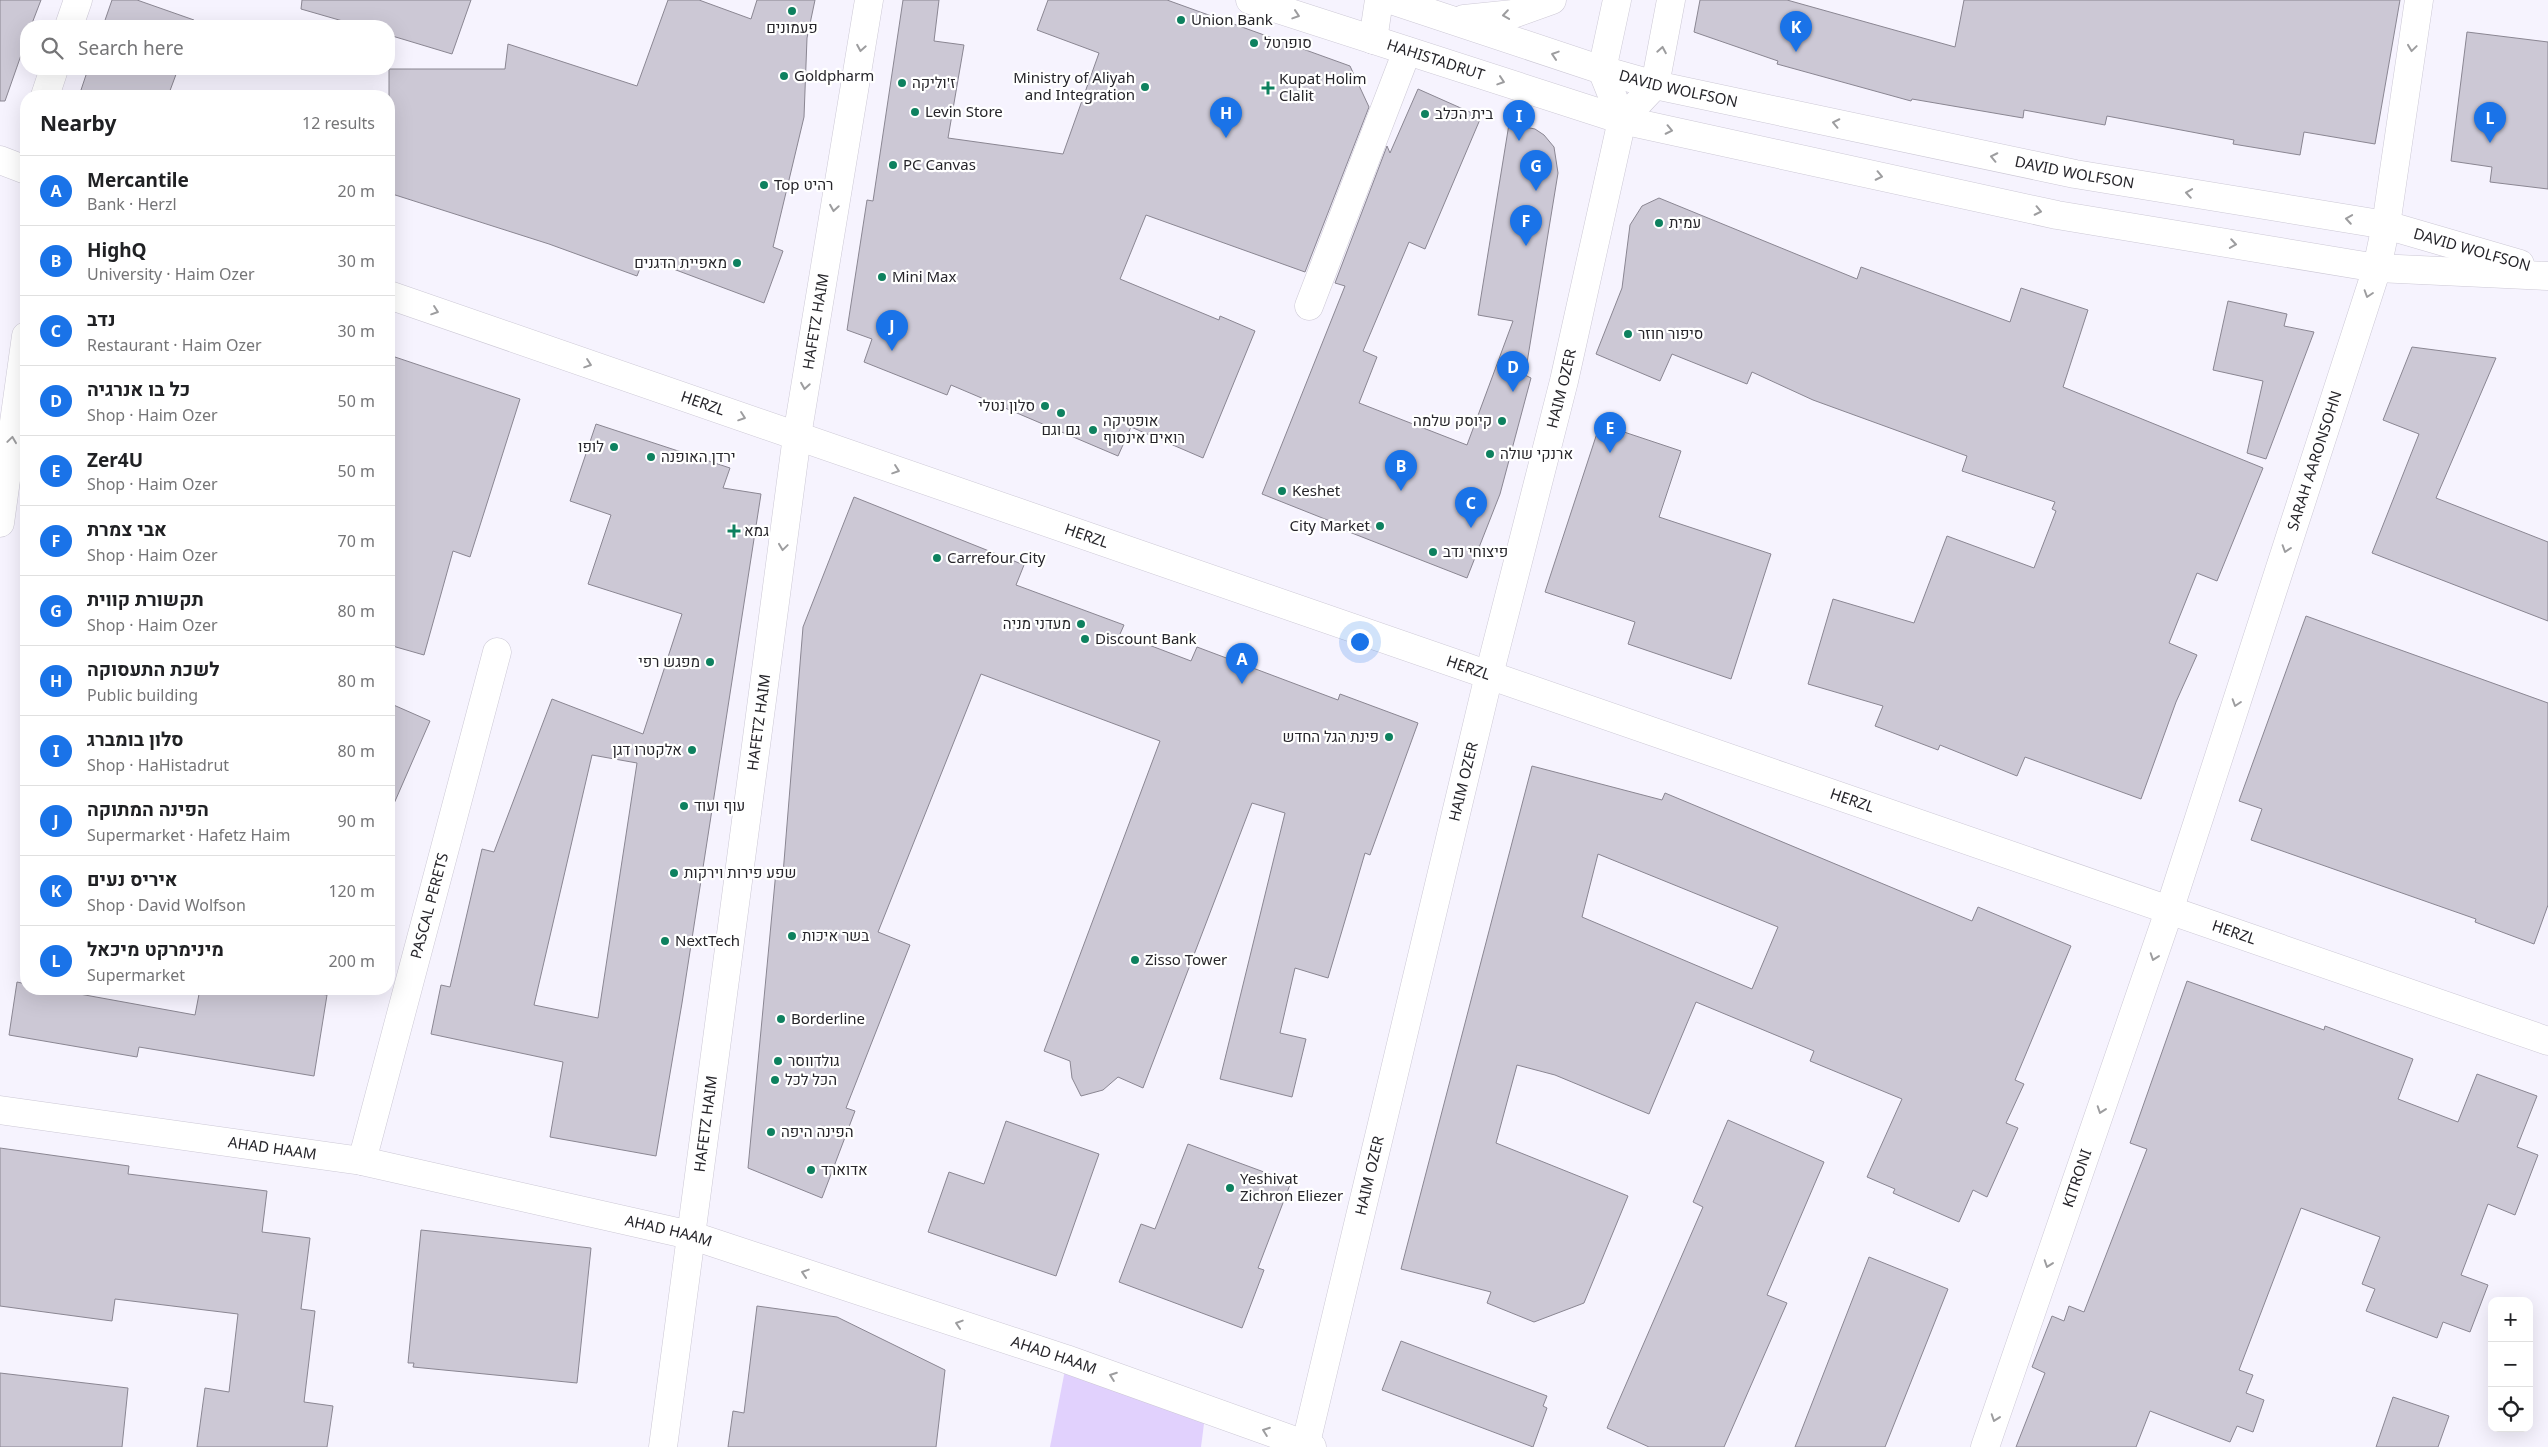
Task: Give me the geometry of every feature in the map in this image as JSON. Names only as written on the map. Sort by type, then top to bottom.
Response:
[{"type":"street","points":[[71,20],[78,0]]},
{"type":"street","name":"HAFETZ HAIM","points":[[663,1447],[797,436],[869,0]]},
{"type":"street","name":"HAHISTADRUT","points":[[1250,0],[1622,120]]},
{"type":"street","points":[[1373,40],[1379,0]]},
{"type":"street","points":[[1391,0],[1602,70]]},
{"type":"street","points":[[1449,20],[1513,14],[1552,0]]},
{"type":"street","points":[[1618,0],[1602,70],[1622,120],[1656,85],[1671,0]]},
{"type":"street","name":"SARAH AARONSOHN","points":[[2169,910],[2377,268],[2386,225],[2420,0]]},
{"type":"street","points":[[1309,306],[1407,51]]},
{"type":"street","name":"DAVID WOLFSON","points":[[1602,70],[1656,85],[2075,174],[2386,225],[2548,274]]},
{"type":"street","points":[[47,90],[52,75]]},
{"type":"street","name":"DAVID WOLFSON","points":[[1622,120],[2057,215],[2377,268],[2548,274]]},
{"type":"street","name":"HAIM OZER","points":[[1308,1446],[1489,675],[1564,381],[1622,120]]},
{"type":"street","name":"HERZL","points":[[395,297],[2548,1041]]},
{"type":"street","points":[[0,523],[20,379]]},
{"type":"street","name":"PASCAL PERETS","points":[[362,1160],[497,652]]},
{"type":"street","name":"KITRONI","points":[[1985,1447],[2169,910]]},
{"type":"street","name":"AHAD HAAM","points":[[0,1110],[362,1160],[690,1235],[1066,1359],[1308,1446]]},
{"type":"shaded area","points":[[1065,1370],[1205,1416],[1201,1447],[1050,1447]]},
{"type":"building","points":[[0,0],[41,0],[33,20],[20,20],[20,58],[5,101],[0,101]]},
{"type":"building","points":[[112,0],[137,0],[194,20],[105,20]]},
{"type":"building","points":[[302,0],[471,0],[452,54],[395,37],[395,20],[339,20],[301,9]]},
{"type":"building","points":[[668,0],[699,0],[751,19],[757,0],[815,0],[807,38],[804,117],[773,247],[783,251],[764,303],[644,258],[637,276],[549,244],[395,195],[395,90],[389,90],[389,75],[395,75],[395,69],[505,69],[508,44],[637,86]]},
{"type":"building","points":[[903,0],[939,0],[934,41],[964,45],[948,138],[1063,154],[1099,53],[1037,30],[1048,0],[1167,0],[1350,66],[1369,107],[1305,272],[1146,215],[1120,279],[1219,320],[1220,316],[1255,331],[1203,458],[1131,427],[1118,456],[951,385],[947,395],[864,362],[872,339],[847,330],[867,200],[873,201]]},
{"type":"building","points":[[1700,0],[1787,0],[1955,47],[1964,0],[2400,0],[2375,144],[2304,132],[2300,155],[2233,144],[2234,140],[2107,116],[2105,125],[2024,110],[2023,118],[1912,99],[1911,101],[1777,64],[1778,61],[1694,32]]},
{"type":"building","points":[[2467,32],[2548,42],[2548,189],[2490,182],[2492,167],[2451,161]]},
{"type":"building","points":[[86,75],[176,75],[170,90],[81,90]]},
{"type":"building","points":[[1418,89],[1481,117],[1425,249],[1409,242],[1363,351],[1377,357],[1359,403],[1467,445],[1513,321],[1478,315],[1509,124],[1535,129],[1544,135],[1554,147],[1558,173],[1525,375],[1531,378],[1500,494],[1467,578],[1339,528],[1340,525],[1262,494],[1345,286],[1335,283],[1387,146],[1390,153]]},
{"type":"building","points":[[1659,198],[1857,279],[1861,267],[2010,322],[2021,288],[2088,310],[2063,387],[2263,468],[2217,581],[2197,573],[2169,643],[2197,655],[2176,702],[2141,799],[2025,757],[2017,776],[1940,745],[1938,750],[1875,726],[1883,706],[1808,684],[1833,599],[1914,623],[1947,536],[2034,568],[2056,511],[2052,509],[2055,502],[1962,471],[1967,456],[1813,400],[1752,372],[1747,384],[1672,354],[1660,381],[1596,354],[1622,288],[1630,225],[1642,206]]},
{"type":"building","points":[[2228,301],[2287,314],[2284,326],[2314,332],[2266,459],[2247,453],[2263,381],[2213,370]]},
{"type":"building","points":[[2412,347],[2496,358],[2436,498],[2548,542],[2548,621],[2372,553],[2419,434],[2383,420]]},
{"type":"building","points":[[395,357],[520,399],[470,557],[453,551],[424,655],[395,647]]},
{"type":"building","points":[[596,424],[730,468],[723,488],[761,494],[682,1003],[656,1156],[550,1137],[563,1062],[431,1034],[441,985],[450,987],[482,849],[494,852],[552,699],[643,734],[682,614],[588,584],[611,515],[570,501]],"holes":[[[592,755],[637,763],[598,1018],[534,1005]]]},
{"type":"building","points":[[1600,424],[1681,451],[1659,517],[1771,554],[1731,679],[1628,644],[1635,622],[1545,592]]},
{"type":"building","points":[[854,497],[1024,565],[1016,585],[1124,625],[1120,634],[1191,661],[1197,647],[1338,700],[1340,694],[1418,723],[1370,855],[1365,853],[1328,978],[1295,968],[1280,1033],[1306,1039],[1292,1097],[1220,1079],[1285,813],[1252,803],[1143,1088],[1118,1077],[1103,1090],[1081,1096],[1072,1078],[1070,1061],[1044,1051],[1160,741],[981,674],[878,932],[910,945],[846,1108],[855,1111],[822,1198],[748,1168],[776,871],[783,874],[803,627]]},
{"type":"building","points":[[2306,616],[2548,703],[2548,905],[2534,944],[2475,922],[2476,919],[2251,840],[2262,809],[2239,801]]},
{"type":"building","points":[[395,706],[430,721],[395,801]]},
{"type":"building","points":[[1532,766],[1662,800],[1665,793],[1972,921],[1978,907],[2071,946],[2015,1080],[2024,1084],[2006,1123],[2018,1128],[1987,1197],[1973,1190],[1959,1222],[1893,1193],[1895,1189],[1867,1177],[1902,1099],[1810,1061],[1814,1051],[1696,1002],[1649,1114],[1555,1075],[1517,1065],[1496,1143],[1628,1196],[1584,1303],[1534,1322],[1487,1303],[1491,1292],[1401,1269]],"holes":[[[1598,854],[1778,927],[1752,989],[1582,917]]]},
{"type":"building","points":[[2187,981],[2324,1030],[2325,1026],[2413,1059],[2398,1099],[2458,1122],[2477,1074],[2537,1096],[2517,1147],[2538,1155],[2515,1215],[2488,1204],[2461,1275],[2488,1285],[2470,1332],[2443,1322],[2437,1338],[2366,1311],[2375,1289],[2362,1284],[2380,1237],[2301,1208],[2239,1370],[2253,1375],[2246,1393],[2264,1400],[2253,1432],[2237,1426],[2230,1442],[2150,1411],[2136,1447],[2016,1447],[2045,1373],[2032,1367],[2052,1316],[2064,1321],[2069,1306],[2084,1312],[2147,1149],[2130,1143]]},
{"type":"building","points":[[17,982],[20,983],[20,995],[85,995],[195,1015],[199,995],[327,995],[314,1076],[139,1047],[137,1057],[9,1035]]},
{"type":"building","points":[[1728,1120],[1824,1162],[1767,1295],[1787,1303],[1724,1447],[1649,1447],[1607,1428],[1703,1207],[1693,1202]]},
{"type":"building","points":[[1006,1121],[1099,1154],[1056,1276],[928,1232],[949,1172],[984,1184]]},
{"type":"building","points":[[1188,1144],[1291,1182],[1258,1268],[1264,1270],[1242,1328],[1119,1282],[1141,1224],[1155,1229]]},
{"type":"building","points":[[0,1148],[129,1166],[128,1174],[267,1191],[262,1232],[310,1238],[301,1309],[315,1311],[304,1402],[333,1406],[327,1447],[197,1447],[205,1388],[229,1392],[238,1314],[115,1299],[112,1321],[0,1306]]},
{"type":"building","points":[[421,1230],[591,1248],[577,1383],[413,1367],[414,1363],[408,1363]]},
{"type":"building","points":[[1869,1257],[1948,1289],[1885,1447],[1795,1447]]},
{"type":"building","points":[[757,1306],[837,1317],[945,1370],[936,1447],[728,1447],[733,1411],[744,1413]]},
{"type":"building","points":[[1401,1341],[1547,1396],[1543,1406],[1547,1408],[1533,1447],[1382,1390]]},
{"type":"building","points":[[0,1373],[128,1388],[122,1447],[0,1447]]},
{"type":"building","points":[[2393,1397],[2449,1416],[2438,1447],[2376,1447]]},
{"type":"place","name":"פעמונים","points":[[792,11]]},
{"type":"place","name":"Union Bank","points":[[1181,20]]},
{"type":"place","name":"סופרטל","points":[[1254,43]]},
{"type":"place","name":"איריס נעים","points":[[1796,52]]},
{"type":"place","name":"Goldpharm","points":[[784,76]]},
{"type":"place","name":"ז'וליקה","points":[[902,83]]},
{"type":"place","name":"Ministry of Aliyah and Integration","points":[[1145,87]]},
{"type":"place","name":"Kupat Holim Clalit","points":[[1268,88]]},
{"type":"place","name":"Levin Store","points":[[915,112]]},
{"type":"place","name":"בית הכלב","points":[[1425,114]]},
{"type":"place","name":"לשכת התעסוקה","points":[[1226,138]]},
{"type":"place","name":"סלון בומברג","points":[[1519,141]]},
{"type":"place","name":"מינימרקט מיכאל","points":[[2490,143]]},
{"type":"place","name":"PC Canvas","points":[[893,165]]},
{"type":"place","name":"Top רהיט","points":[[764,185]]},
{"type":"place","name":"תקשורת קווית","points":[[1536,191]]},
{"type":"place","name":"עמית","points":[[1659,223]]},
{"type":"place","name":"אבי צמרת","points":[[1526,246]]},
{"type":"place","name":"מאפיית הדגנים","points":[[737,263]]},
{"type":"place","name":"Mini Max","points":[[882,277]]},
{"type":"place","name":"סיפור חוזר","points":[[1628,334]]},
{"type":"place","name":"הפינה המתוקה","points":[[892,351]]},
{"type":"place","name":"כל בו אנרגיה","points":[[1513,392]]},
{"type":"place","name":"סלון נטלי","points":[[1045,406]]},
{"type":"place","name":"גם וגם","points":[[1061,413]]},
{"type":"place","name":"קיוסק שלמה","points":[[1502,421]]},
{"type":"place","name":"אופטיקה רואים אינסוף","points":[[1093,430]]},
{"type":"place","name":"לופו","points":[[614,447]]},
{"type":"place","name":"Zer4U","points":[[1610,453]]},
{"type":"place","name":"ארנקי שולה","points":[[1490,454]]},
{"type":"place","name":"ירדן האופנה","points":[[651,457]]},
{"type":"place","name":"Keshet","points":[[1282,491]]},
{"type":"place","name":"HighQ","points":[[1401,491]]},
{"type":"place","name":"City Market","points":[[1380,526]]},
{"type":"place","name":"נדב","points":[[1471,528]]},
{"type":"place","name":"גמא","points":[[734,531]]},
{"type":"place","name":"פיצוחי נדב","points":[[1433,552]]},
{"type":"place","name":"Carrefour City","points":[[937,558]]},
{"type":"place","name":"מעדני מניה","points":[[1081,624]]},
{"type":"place","name":"Discount Bank","points":[[1085,639]]},
{"type":"place","name":"מפגש רפי","points":[[710,662]]},
{"type":"place","name":"Mercantile","points":[[1242,684]]},
{"type":"place","name":"פינת הגל החדש","points":[[1389,737]]},
{"type":"place","name":"אלקטרו דגן","points":[[692,750]]},
{"type":"place","name":"עוף ועוד","points":[[684,806]]},
{"type":"place","name":"שפע פירות וירקות","points":[[674,873]]},
{"type":"place","name":"בשר איכות","points":[[792,936]]},
{"type":"place","name":"NextTech","points":[[665,941]]},
{"type":"place","name":"Zisso Tower","points":[[1135,960]]},
{"type":"place","name":"Borderline","points":[[781,1019]]},
{"type":"place","name":"גולדווסר","points":[[778,1061]]},
{"type":"place","name":"הכל לכל","points":[[775,1080]]},
{"type":"place","name":"הפינה היפה","points":[[771,1132]]},
{"type":"place","name":"אדוארד","points":[[811,1170]]},
{"type":"place","name":"Yeshivat Zichron Eliezer","points":[[1230,1188]]}]
